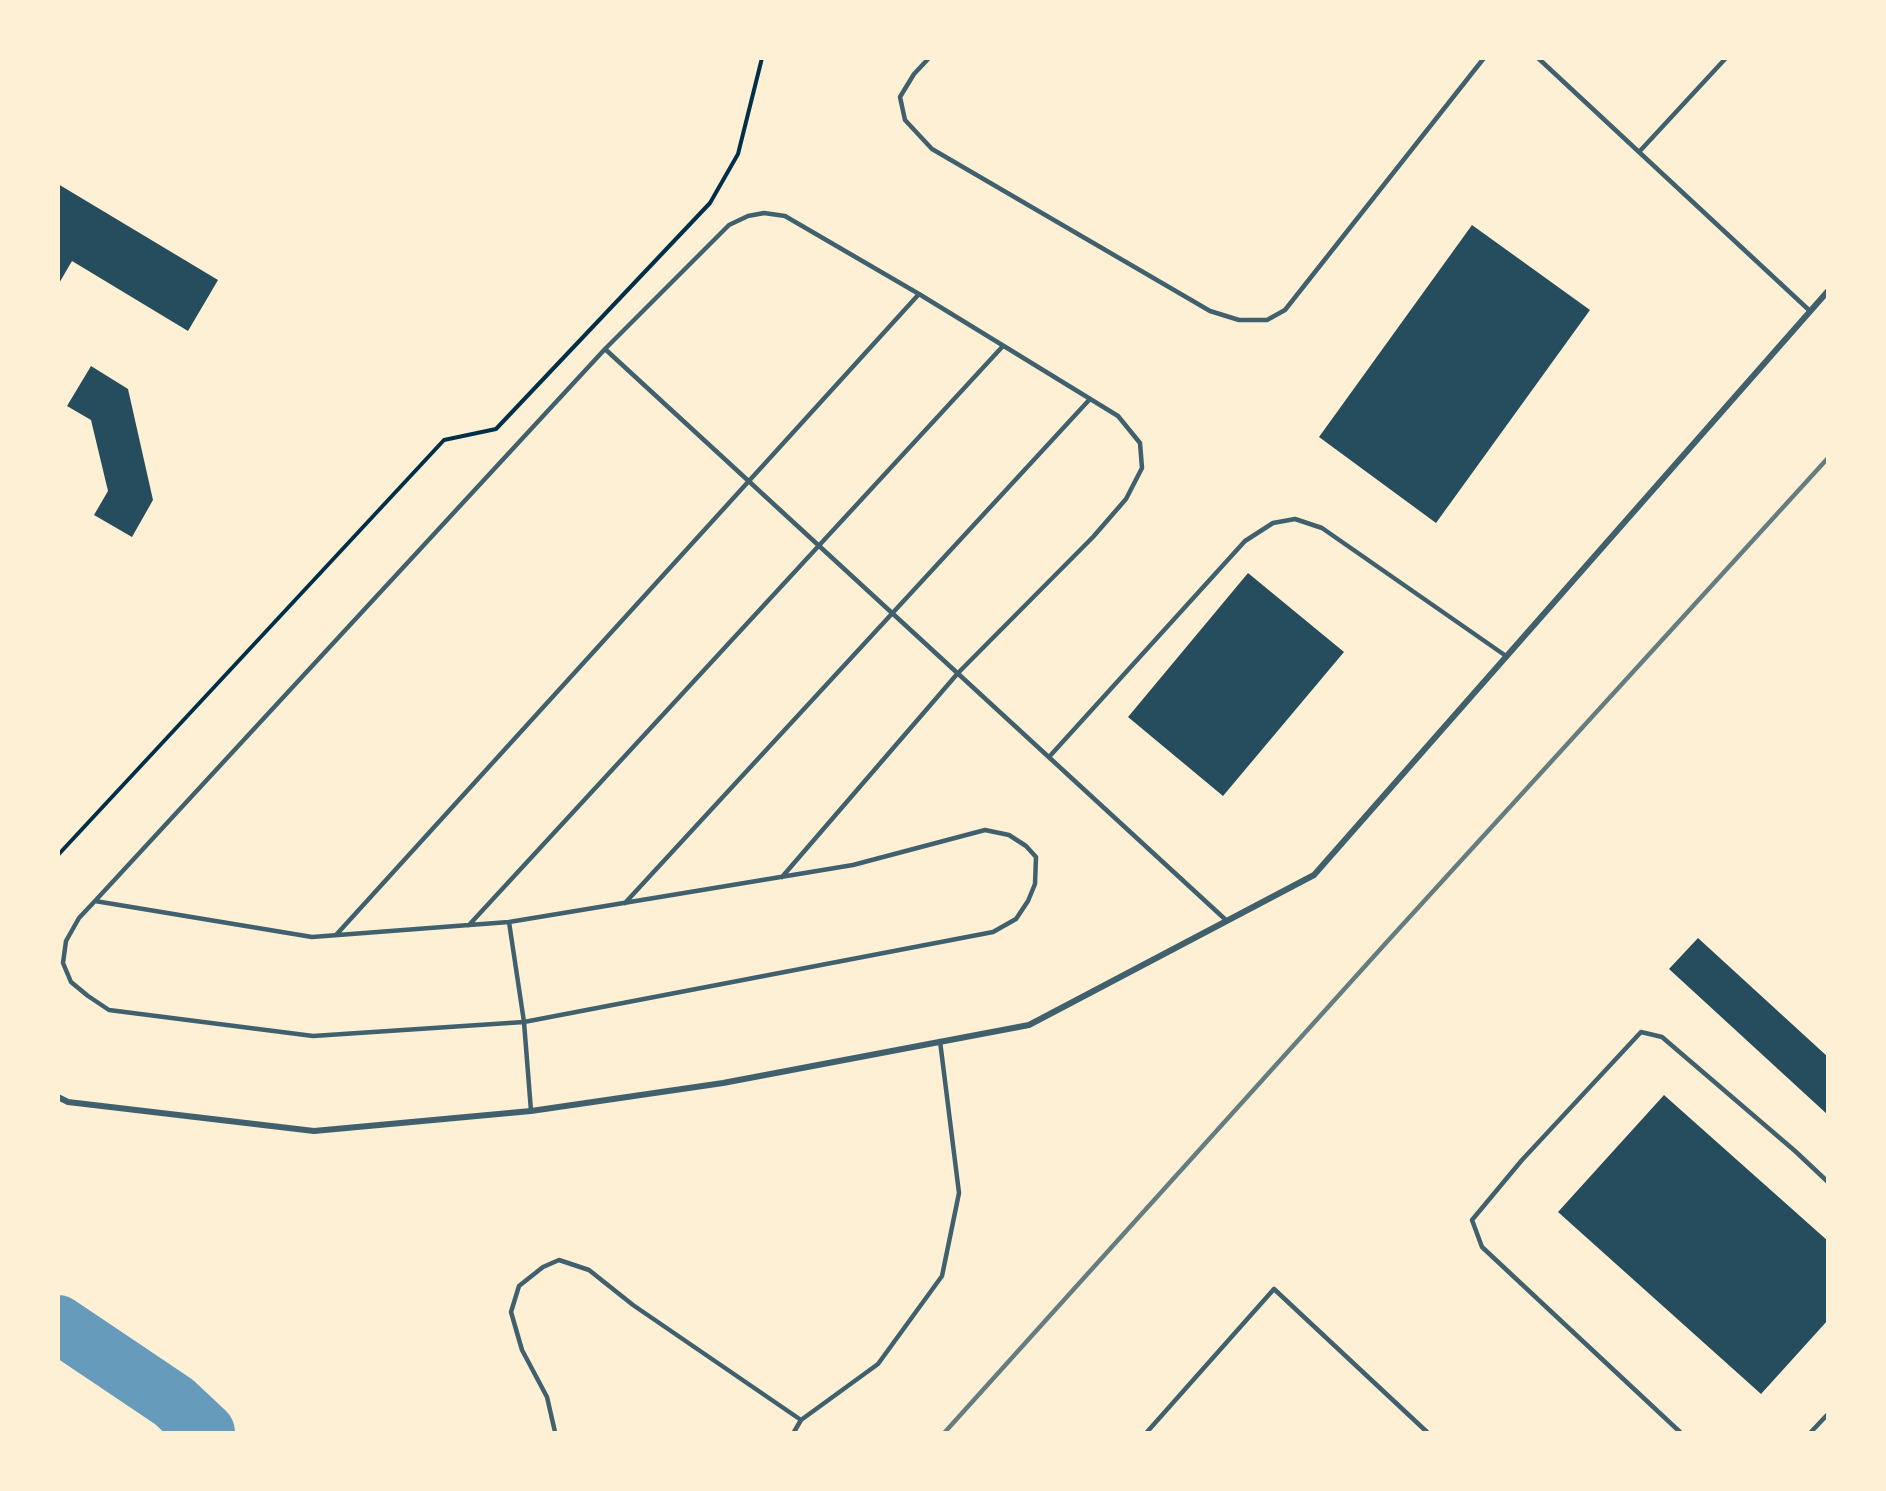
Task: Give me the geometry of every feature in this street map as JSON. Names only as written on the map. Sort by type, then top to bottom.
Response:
[{"type":"street","points":[[58,1098],[314,1131],[531,1111],[723,1083],[1029,1025],[1314,875],[1827,291]]},
{"type":"lane","points":[[930,58],[914,74],[900,97],[905,120],[932,149],[1210,311],[1239,320],[1267,320],[1285,310],[1484,58]]},
{"type":"lane","points":[[1538,58],[1810,310]]},
{"type":"lane","points":[[1639,152],[1726,58]]},
{"type":"lane","points":[[95,901],[312,937],[509,922],[782,877],[853,865],[985,830],[1009,835],[1026,846],[1036,857],[1035,884],[1028,901],[1016,919],[993,932],[524,1022],[313,1036],[109,1010],[71,982],[63,963],[66,941],[79,918],[605,349],[729,225],[748,216],[764,213],[785,216],[936,304],[1118,416],[1140,444],[1142,468],[1126,499],[1093,537],[958,673],[782,877]]},
{"type":"lane","points":[[336,935],[919,294]]},
{"type":"lane","points":[[469,925],[1004,346]]},
{"type":"lane","points":[[605,349],[1227,921]]},
{"type":"lane","points":[[625,903],[1090,399]]},
{"type":"lane","points":[[1049,757],[1245,541],[1273,523],[1295,519],[1322,528],[1506,656]]},
{"type":"lane","points":[[509,922],[524,1022],[531,1111]]},
{"type":"lane","points":[[1680,1432],[1482,1247],[1472,1220],[1522,1160],[1641,1032],[1662,1038],[1795,1151],[1827,1182]]},
{"type":"lane","points":[[794,1432],[801,1420],[878,1364],[942,1276],[959,1193],[940,1041]]},
{"type":"lane","points":[[555,1432],[548,1397],[522,1350],[511,1312],[519,1286],[543,1267],[560,1260],[589,1270],[633,1305],[801,1420]]},
{"type":"lane","points":[[1147,1432],[1274,1289],[1427,1432]]},
{"type":"lane","points":[[1811,1432],[1827,1414]]},
{"type":"path","points":[[58,855],[444,440],[496,429],[710,203],[738,154],[762,58]]},
{"type":"building","points":[[58,184],[218,280],[188,331],[72,261],[58,285]]},
{"type":"building","points":[[1472,225],[1590,310],[1436,523],[1319,437]]},
{"type":"building","points":[[91,366],[128,389],[153,500],[132,537],[94,515],[108,491],[91,420],[67,406]]},
{"type":"building","points":[[1248,573],[1344,652],[1223,796],[1128,717]]},
{"type":"building","points":[[1698,938],[1828,1057],[1828,1115],[1669,969]]},
{"type":"building","points":[[1664,1095],[1828,1241],[1828,1320],[1761,1394],[1558,1212]]},
{"type":"waterway","points":[[58,1324],[174,1402],[206,1432]]},
{"type":"railway","points":[[945,1432],[1828,458]]}]
